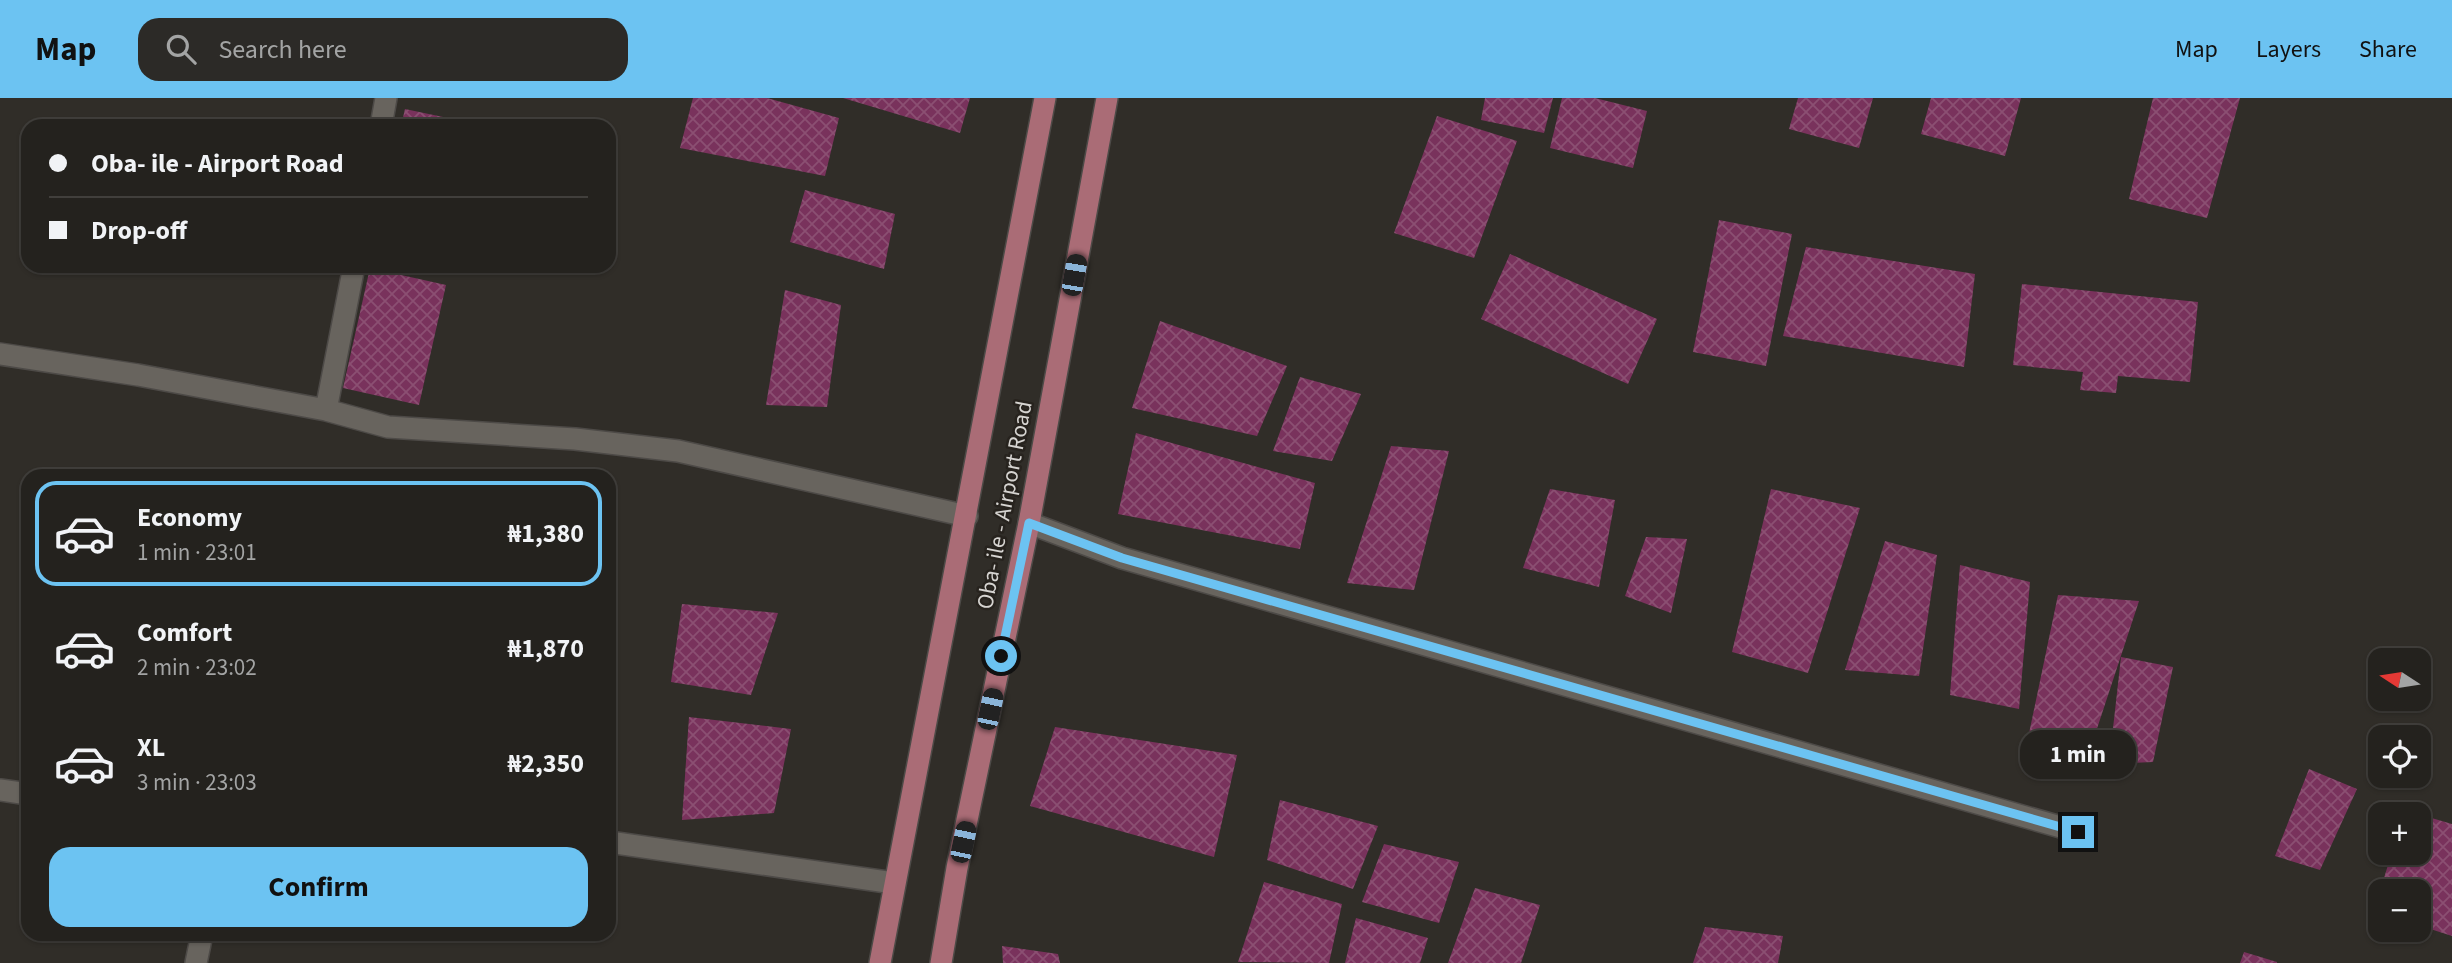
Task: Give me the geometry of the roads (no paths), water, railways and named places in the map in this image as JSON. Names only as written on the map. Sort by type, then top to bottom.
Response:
[{"type":"main road","name":"Oba- ile - Airport Road","points":[[880,963],[1045,98]]},
{"type":"main road","name":"Oba- ile - Airport Road","points":[[941,963],[957,868],[1029,523],[1107,98]]},
{"type":"street","points":[[382,119],[386,98]]},
{"type":"street","points":[[326,411],[353,273]]},
{"type":"street","points":[[0,354],[138,375],[326,411],[388,427],[575,439],[678,451],[967,516]]},
{"type":"street","points":[[1029,523],[1122,558],[2078,832]]},
{"type":"street","points":[[0,790],[21,793]]},
{"type":"street","points":[[616,843],[894,883]]},
{"type":"street","points":[[196,963],[201,941]]}]
